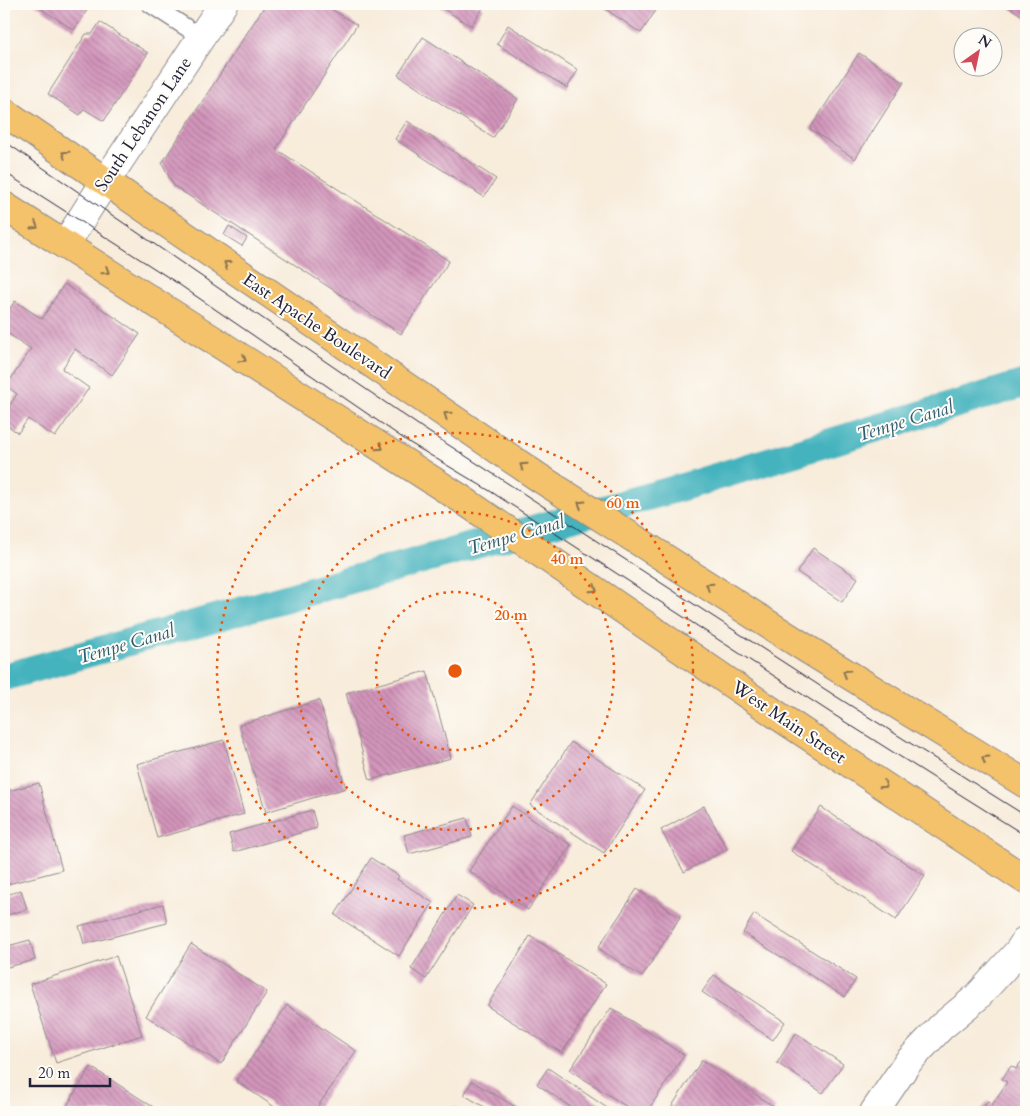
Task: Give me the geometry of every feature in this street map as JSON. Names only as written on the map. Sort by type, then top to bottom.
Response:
[{"type":"main road","name":"East Apache Boulevard","points":[[4,112],[558,490],[807,649],[1026,784]]},
{"type":"main road","points":[[4,206],[65,245]]},
{"type":"main road","name":"West Main Street","points":[[65,245],[482,513],[783,719],[1026,880]]},
{"type":"street","name":"South Lebanon Lane","points":[[65,245],[223,4]]},
{"type":"street","points":[[874,1112],[908,1062],[941,1027],[977,997],[1018,952],[1026,940]]},
{"type":"lane","points":[[150,4],[201,37]]},
{"type":"building","points":[[34,4],[91,4],[74,30]]},
{"type":"building","points":[[266,4],[324,4],[357,25],[276,149],[449,261],[401,334],[174,186],[162,163]]},
{"type":"building","points":[[438,4],[476,4],[483,8],[471,26]]},
{"type":"building","points":[[598,4],[660,4],[641,33]]},
{"type":"building","points":[[1004,4],[1026,4],[1026,18]]},
{"type":"building","points":[[100,22],[148,53],[104,121],[84,109],[80,115],[48,94],[86,34],[92,34]]},
{"type":"building","points":[[508,25],[578,70],[567,88],[497,44]]},
{"type":"building","points":[[423,37],[518,99],[493,138],[398,75]]},
{"type":"building","points":[[859,53],[904,82],[855,159],[810,129]]},
{"type":"building","points":[[407,121],[496,179],[484,197],[395,139]]},
{"type":"building","points":[[229,226],[247,238],[242,246],[224,235]]},
{"type":"building","points":[[64,284],[140,334],[112,375],[75,349],[62,369],[89,388],[55,437],[28,419],[18,433],[4,423],[4,414],[17,394],[6,386],[31,349],[4,331],[4,317],[15,301],[42,319]]},
{"type":"building","points":[[813,548],[858,578],[842,602],[797,572]]},
{"type":"building","points":[[427,671],[451,758],[370,780],[346,693]]},
{"type":"building","points":[[319,700],[346,788],[266,812],[239,725]]},
{"type":"building","points":[[224,740],[244,814],[157,838],[137,764]]},
{"type":"building","points":[[571,742],[645,790],[604,853],[530,805]]},
{"type":"building","points":[[39,783],[62,870],[4,885],[4,792]]},
{"type":"building","points":[[512,806],[571,845],[528,910],[469,871]]},
{"type":"building","points":[[704,806],[727,849],[684,872],[661,830]]},
{"type":"building","points":[[821,807],[925,876],[896,920],[791,851]]},
{"type":"building","points":[[312,810],[317,828],[234,852],[229,834]]},
{"type":"building","points":[[467,818],[472,837],[409,854],[404,835]]},
{"type":"building","points":[[371,858],[399,876],[397,879],[433,903],[399,956],[335,915]]},
{"type":"building","points":[[637,889],[680,917],[642,977],[598,948]]},
{"type":"building","points":[[21,890],[27,909],[4,916],[4,896]]},
{"type":"building","points":[[457,895],[473,905],[426,979],[411,969]]},
{"type":"building","points":[[163,904],[167,923],[84,944],[79,926]]},
{"type":"building","points":[[754,914],[856,979],[845,997],[743,933]]},
{"type":"building","points":[[530,936],[606,984],[562,1053],[487,1006]]},
{"type":"building","points":[[30,940],[35,960],[4,968],[4,947]]},
{"type":"building","points":[[191,944],[267,992],[221,1064],[146,1016]]},
{"type":"building","points":[[116,956],[142,1035],[56,1063],[30,984]]},
{"type":"building","points":[[714,975],[785,1022],[773,1040],[702,992]]},
{"type":"building","points":[[287,1005],[356,1051],[314,1112],[282,1112],[236,1081]]},
{"type":"building","points":[[611,1008],[684,1055],[647,1112],[635,1112],[570,1070]]},
{"type":"building","points":[[796,1033],[843,1064],[823,1093],[777,1063]]},
{"type":"building","points":[[702,1060],[776,1108],[773,1112],[668,1112]]},
{"type":"building","points":[[1021,1062],[1025,1064],[1026,1062],[1026,1112],[980,1112],[988,1101],[992,1105],[1007,1082],[1002,1079],[1011,1066],[1016,1069]]},
{"type":"building","points":[[91,1067],[161,1112],[63,1112]]},
{"type":"building","points":[[548,1068],[613,1112],[578,1112],[537,1084]]},
{"type":"building","points":[[472,1081],[524,1112],[493,1112],[464,1095]]},
{"type":"building","points":[[454,1107],[463,1112],[451,1112]]},
{"type":"waterway","name":"Tempe Canal","points":[[4,677],[686,486],[1026,383]]},
{"type":"tram line","points":[[4,141],[424,429],[837,697],[1026,816]]},
{"type":"tram line","points":[[4,172],[174,281],[410,443],[490,491],[831,713],[1026,836]]}]
